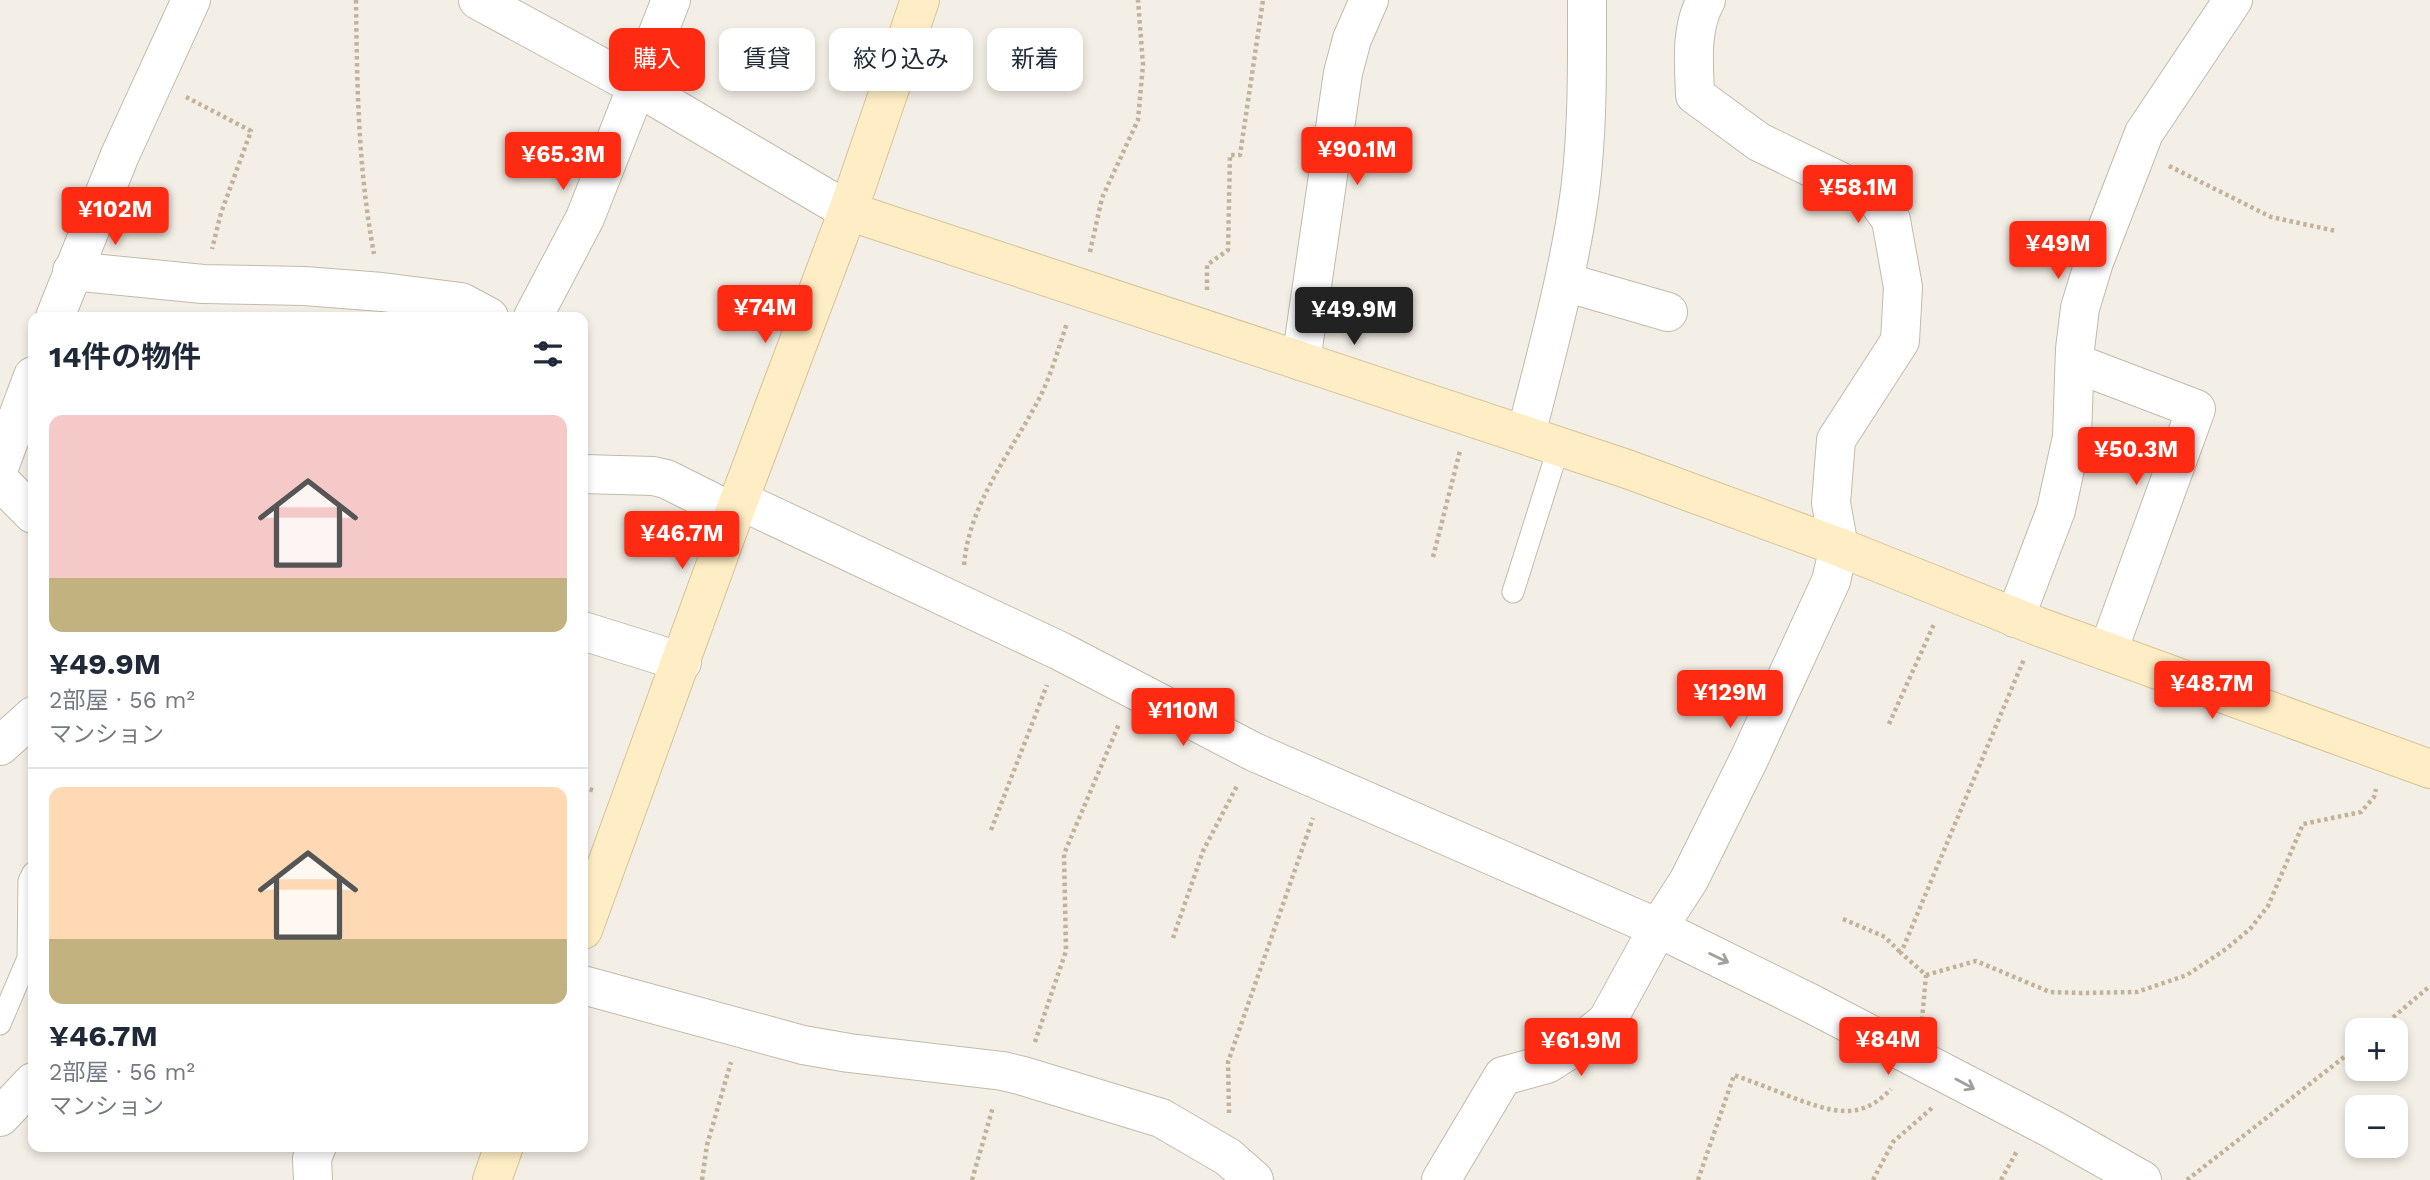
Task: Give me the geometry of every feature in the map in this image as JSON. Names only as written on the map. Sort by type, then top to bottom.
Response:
[{"type":"street","points":[[57,312],[120,155],[191,0]]},
{"type":"street","points":[[478,0],[609,71]]},
{"type":"street","points":[[660,28],[671,0]]},
{"type":"street","points":[[588,916],[736,507],[848,211],[920,0]]},
{"type":"street","points":[[1301,361],[1343,73],[1352,38],[1369,0]]},
{"type":"street","points":[[1543,440],[1580,191],[1587,108],[1587,0]]},
{"type":"street","points":[[1441,1180],[1503,1076],[1547,1064],[1580,1043],[1607,1021],[1658,928],[1689,880],[1750,757],[1831,581],[1839,547],[1831,503],[1836,440],[1900,341],[1903,288],[1891,220],[1876,200],[1759,142],[1695,95],[1693,48],[1701,10],[1706,0]]},
{"type":"street","points":[[2026,622],[2072,437],[2080,308],[2094,262],[2144,133],[2233,0]]},
{"type":"street","points":[[536,312],[585,218],[634,91]]},
{"type":"street","points":[[644,91],[848,211],[1627,468],[1839,547],[2026,622],[2430,769]]},
{"type":"street","points":[[72,271],[203,284],[304,286],[382,292],[461,302],[480,312]]},
{"type":"street","points":[[1565,282],[1668,312]]},
{"type":"street","points":[[2075,363],[2196,409],[2108,651]]},
{"type":"street","points":[[0,465],[28,389]]},
{"type":"street","points":[[588,474],[653,476],[666,479],[961,605],[1060,651],[1254,752],[1658,928],[1918,1059],[2142,1180]]},
{"type":"street","points":[[0,481],[28,509]]},
{"type":"street","points":[[588,633],[682,662]]},
{"type":"street","points":[[0,746],[28,721]]},
{"type":"street","points":[[588,986],[803,1045],[1013,1074],[1161,1118],[1241,1168]]},
{"type":"street","points":[[0,1117],[28,1087]]},
{"type":"street","points":[[313,1180],[312,1158],[314,1152]]},
{"type":"street","points":[[492,1180],[502,1152]]},
{"type":"lane","points":[[1513,592],[1543,440]]},
{"type":"lane","points":[[0,1024],[28,958]]},
{"type":"path","points":[[356,0],[357,121],[368,220],[382,292]]},
{"type":"path","points":[[961,605],[965,552],[976,518],[999,466],[1042,393],[1080,288],[1102,198],[1138,120],[1143,65],[1138,0]]},
{"type":"path","points":[[1206,329],[1207,265],[1228,250],[1230,155],[1240,155],[1263,0]]},
{"type":"path","points":[[155,80],[251,131],[221,213],[203,284]]},
{"type":"path","points":[[2137,150],[2272,217],[2336,231]]},
{"type":"path","points":[[1433,557],[1468,416]]},
{"type":"path","points":[[1889,724],[1948,591]]},
{"type":"path","points":[[1901,953],[2026,622]]},
{"type":"path","points":[[991,830],[1060,651]]},
{"type":"path","points":[[972,1180],[1013,1074],[1066,951],[1065,854],[1133,691]]},
{"type":"path","points":[[1173,938],[1203,851],[1254,752]]},
{"type":"path","points":[[1926,975],[1976,961],[2050,992],[2080,993],[2137,992],[2187,975],[2250,929],[2268,906],[2303,824],[2361,812],[2374,797],[2388,754]]},
{"type":"path","points":[[1241,1168],[1230,1128],[1228,1062],[1325,784]]},
{"type":"path","points":[[1843,919],[1885,937],[1926,975]]},
{"type":"path","points":[[1698,1180],[1734,1075],[1829,1111],[1850,1111],[1878,1102],[1918,1059],[1926,975]]},
{"type":"path","points":[[2392,1018],[2430,986]]},
{"type":"path","points":[[702,1180],[707,1145],[741,1029]]},
{"type":"path","points":[[2187,1180],[2345,1055]]},
{"type":"path","points":[[1873,1180],[1893,1142],[1962,1083]]}]
